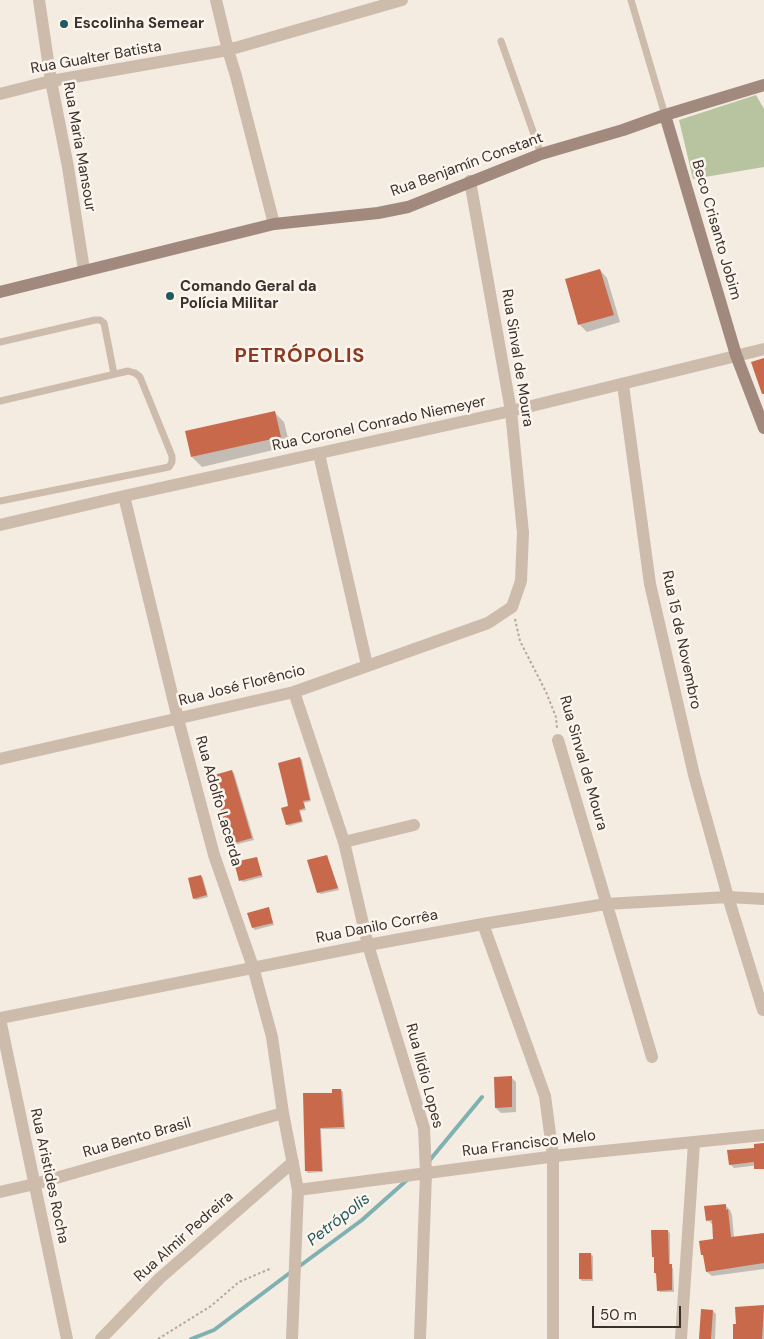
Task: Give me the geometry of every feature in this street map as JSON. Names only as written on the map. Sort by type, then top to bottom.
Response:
[{"type":"street","name":"Rua Maria Mansour","points":[[39,0],[84,270]]},
{"type":"street","points":[[216,0],[274,224]]},
{"type":"street","name":"Rua Gualter Batista","points":[[0,94],[51,81],[228,50],[385,3],[402,0]]},
{"type":"street","name":"Rua Benjamín Constant","points":[[0,292],[274,224],[378,213],[408,207],[541,154],[764,85]]},
{"type":"street","name":"Beco Crisanto Jobim","points":[[665,115],[736,355],[764,428]]},
{"type":"street","name":"Rua Sinval de Moura","points":[[470,181],[511,411],[524,533],[521,581],[512,607]]},
{"type":"street","name":"Rua Coronel Conrado Niemeyer","points":[[0,526],[124,496],[511,411],[764,349]]},
{"type":"street","name":"Rua 15 de Novembro","points":[[623,385],[650,584],[694,775],[728,897],[763,1010]]},
{"type":"street","points":[[319,454],[367,665]]},
{"type":"street","name":"Rua Adolfo Lacerda","points":[[124,496],[178,719],[214,854],[253,967],[272,1036],[283,1114],[298,1190]]},
{"type":"street","name":"Rua José Florêncio","points":[[0,759],[294,692],[488,623],[512,607]]},
{"type":"street","name":"Rua Ilídio Lopes","points":[[294,692],[344,842],[368,945],[424,1128],[426,1173],[420,1339]]},
{"type":"street","name":"Rua Sinval de Moura","points":[[558,740],[652,1057]]},
{"type":"street","points":[[344,842],[414,825]]},
{"type":"street","name":"Rua Danilo Corrêa","points":[[0,1018],[368,945],[606,904],[728,897],[764,899]]},
{"type":"street","points":[[483,924],[545,1096],[553,1156],[553,1339]]},
{"type":"street","name":"Rua Aristides Rocha","points":[[0,1018],[66,1339]]},
{"type":"street","name":"Rua Bento Brasil","points":[[0,1192],[35,1184],[283,1114]]},
{"type":"street","name":"Rua Francisco Melo","points":[[298,1190],[553,1156],[764,1135]]},
{"type":"street","points":[[681,1339],[694,1143]]},
{"type":"street","name":"Rua Almir Pedreira","points":[[101,1339],[160,1278],[293,1162]]},
{"type":"street","points":[[292,1339],[298,1190]]},
{"type":"lane","points":[[631,0],[665,115]]},
{"type":"lane","points":[[501,41],[541,154]]},
{"type":"lane","points":[[0,342],[100,320],[104,323],[114,374]]},
{"type":"lane","points":[[0,402],[128,371],[136,373],[140,377],[172,456],[172,462],[169,467],[0,501]]},
{"type":"path","name":"Rua Sinval de Moura","points":[[512,607],[520,641],[546,692],[556,717],[558,740]]},
{"type":"path","points":[[158,1339],[211,1306],[239,1282],[272,1268]]},
{"type":"green space","points":[[756,95],[764,109],[764,167],[693,179],[679,120]]},
{"type":"building","points":[[600,269],[614,315],[578,325],[565,279]]},
{"type":"building","points":[[764,358],[764,394],[762,394],[751,362]]},
{"type":"building","points":[[275,411],[281,437],[191,457],[185,431]]},
{"type":"building","points":[[300,757],[310,800],[303,801],[305,808],[299,810],[302,821],[286,825],[281,808],[288,806],[278,763]]},
{"type":"building","points":[[232,770],[252,838],[231,844],[219,805],[222,804],[214,775]]},
{"type":"building","points":[[327,855],[338,888],[317,893],[307,860]]},
{"type":"building","points":[[257,857],[262,875],[239,881],[234,862]]},
{"type":"building","points":[[201,875],[207,895],[193,899],[188,878]]},
{"type":"building","points":[[269,907],[273,923],[252,928],[247,913]]},
{"type":"building","points":[[512,1076],[512,1107],[495,1108],[494,1077]]},
{"type":"building","points":[[332,1089],[341,1089],[344,1127],[320,1128],[322,1171],[305,1171],[303,1093],[332,1093]]},
{"type":"building","points":[[764,1143],[764,1169],[754,1169],[754,1162],[729,1165],[727,1150],[754,1148],[754,1144]]},
{"type":"building","points":[[726,1204],[731,1237],[764,1233],[764,1263],[706,1272],[699,1241],[713,1239],[712,1220],[706,1221],[704,1206]]},
{"type":"building","points":[[651,1230],[668,1230],[669,1264],[672,1264],[672,1290],[657,1291],[654,1257],[652,1257]]},
{"type":"building","points":[[579,1253],[591,1253],[592,1279],[579,1279]]},
{"type":"building","points":[[764,1305],[762,1339],[733,1339],[733,1324],[736,1324],[735,1307]]},
{"type":"building","points":[[701,1309],[713,1310],[711,1339],[699,1339]]},
{"type":"waterway","name":"Petrópolis","points":[[429,1161],[482,1097]]},
{"type":"waterway","name":"Petrópolis","points":[[297,1268],[362,1220],[407,1180]]},
{"type":"waterway","name":"Petrópolis","points":[[191,1339],[214,1330],[291,1272]]},
{"type":"place","name":"Escolinha Semear","points":[[64,24]]},
{"type":"place","name":"Comando Geral da Polícia Militar","points":[[170,296]]},
{"type":"district","name":"PETRÓPOLIS","points":[[300,357]]}]
